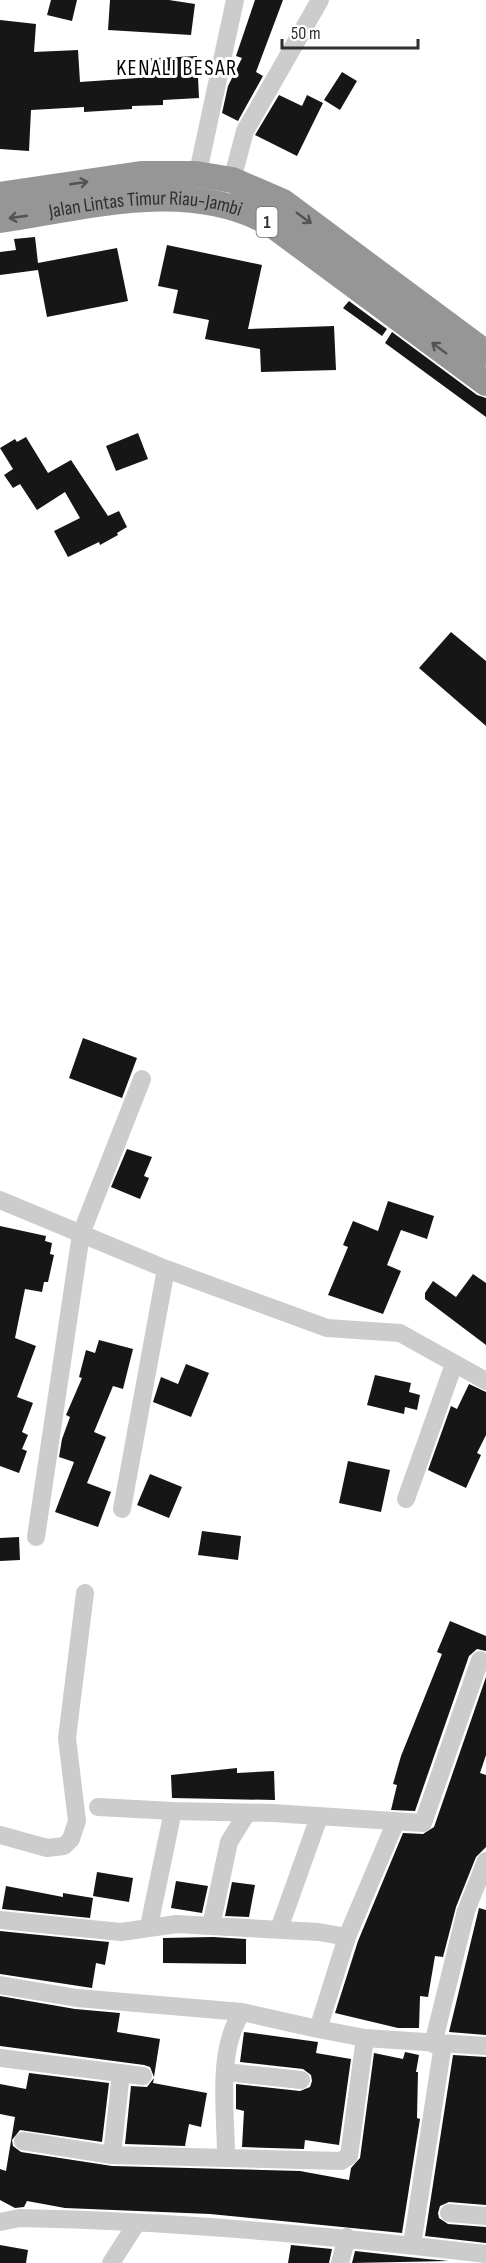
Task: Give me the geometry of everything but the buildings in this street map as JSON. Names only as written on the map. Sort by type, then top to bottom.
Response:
[{"type":"highway","name":"Jalan Lintas Timur Riau-Jambi","points":[[0,195],[141,174],[196,174],[232,180],[283,202],[486,353]]},
{"type":"highway","name":"Jalan Lintas Timur Riau-Jambi","points":[[0,220],[143,199],[194,200],[234,207],[271,224],[486,383]]},
{"type":"street","points":[[194,200],[196,174],[235,0]]},
{"type":"street","points":[[232,180],[245,131],[320,0]]},
{"type":"street","points":[[36,1537],[81,1234],[142,1079]]},
{"type":"street","points":[[0,1200],[166,1269],[327,1328],[400,1333],[486,1381]]},
{"type":"street","points":[[122,1509],[166,1269]]},
{"type":"street","points":[[406,1498],[454,1364]]},
{"type":"street","points":[[0,1835],[47,1848],[64,1846],[74,1834],[77,1821],[67,1738],[85,1593]]},
{"type":"street","points":[[98,1807],[247,1813],[422,1824],[425,1821],[480,1660]]},
{"type":"street","points":[[148,1926],[174,1811]]},
{"type":"street","points":[[212,1926],[229,1842],[247,1813]]},
{"type":"street","points":[[279,1929],[319,1817]]},
{"type":"street","points":[[318,2029],[347,1937],[396,1821]]},
{"type":"street","points":[[412,2246],[438,2044],[466,1911],[486,1861]]},
{"type":"street","points":[[0,1920],[121,1932],[148,1926],[212,1926],[319,1932],[347,1937]]},
{"type":"street","points":[[0,1985],[77,1998],[242,2012],[365,2038],[486,2046]]},
{"type":"street","points":[[226,2157],[226,2072],[234,2025],[242,2012]]},
{"type":"street","points":[[23,2140],[112,2155],[341,2161],[349,2156],[365,2038]]},
{"type":"street","points":[[0,2058],[143,2076]]},
{"type":"street","points":[[226,2072],[301,2080]]},
{"type":"street","points":[[112,2155],[121,2073]]},
{"type":"street","points":[[449,2213],[486,2216]]},
{"type":"street","points":[[0,2222],[11,2218],[30,2218],[136,2224],[185,2224],[346,2237],[486,2254]]},
{"type":"street","points":[[111,2263],[136,2224]]},
{"type":"street","points":[[340,2263],[346,2237]]},
{"type":"district","name":"KENALI BESAR","points":[[177,68]]}]
